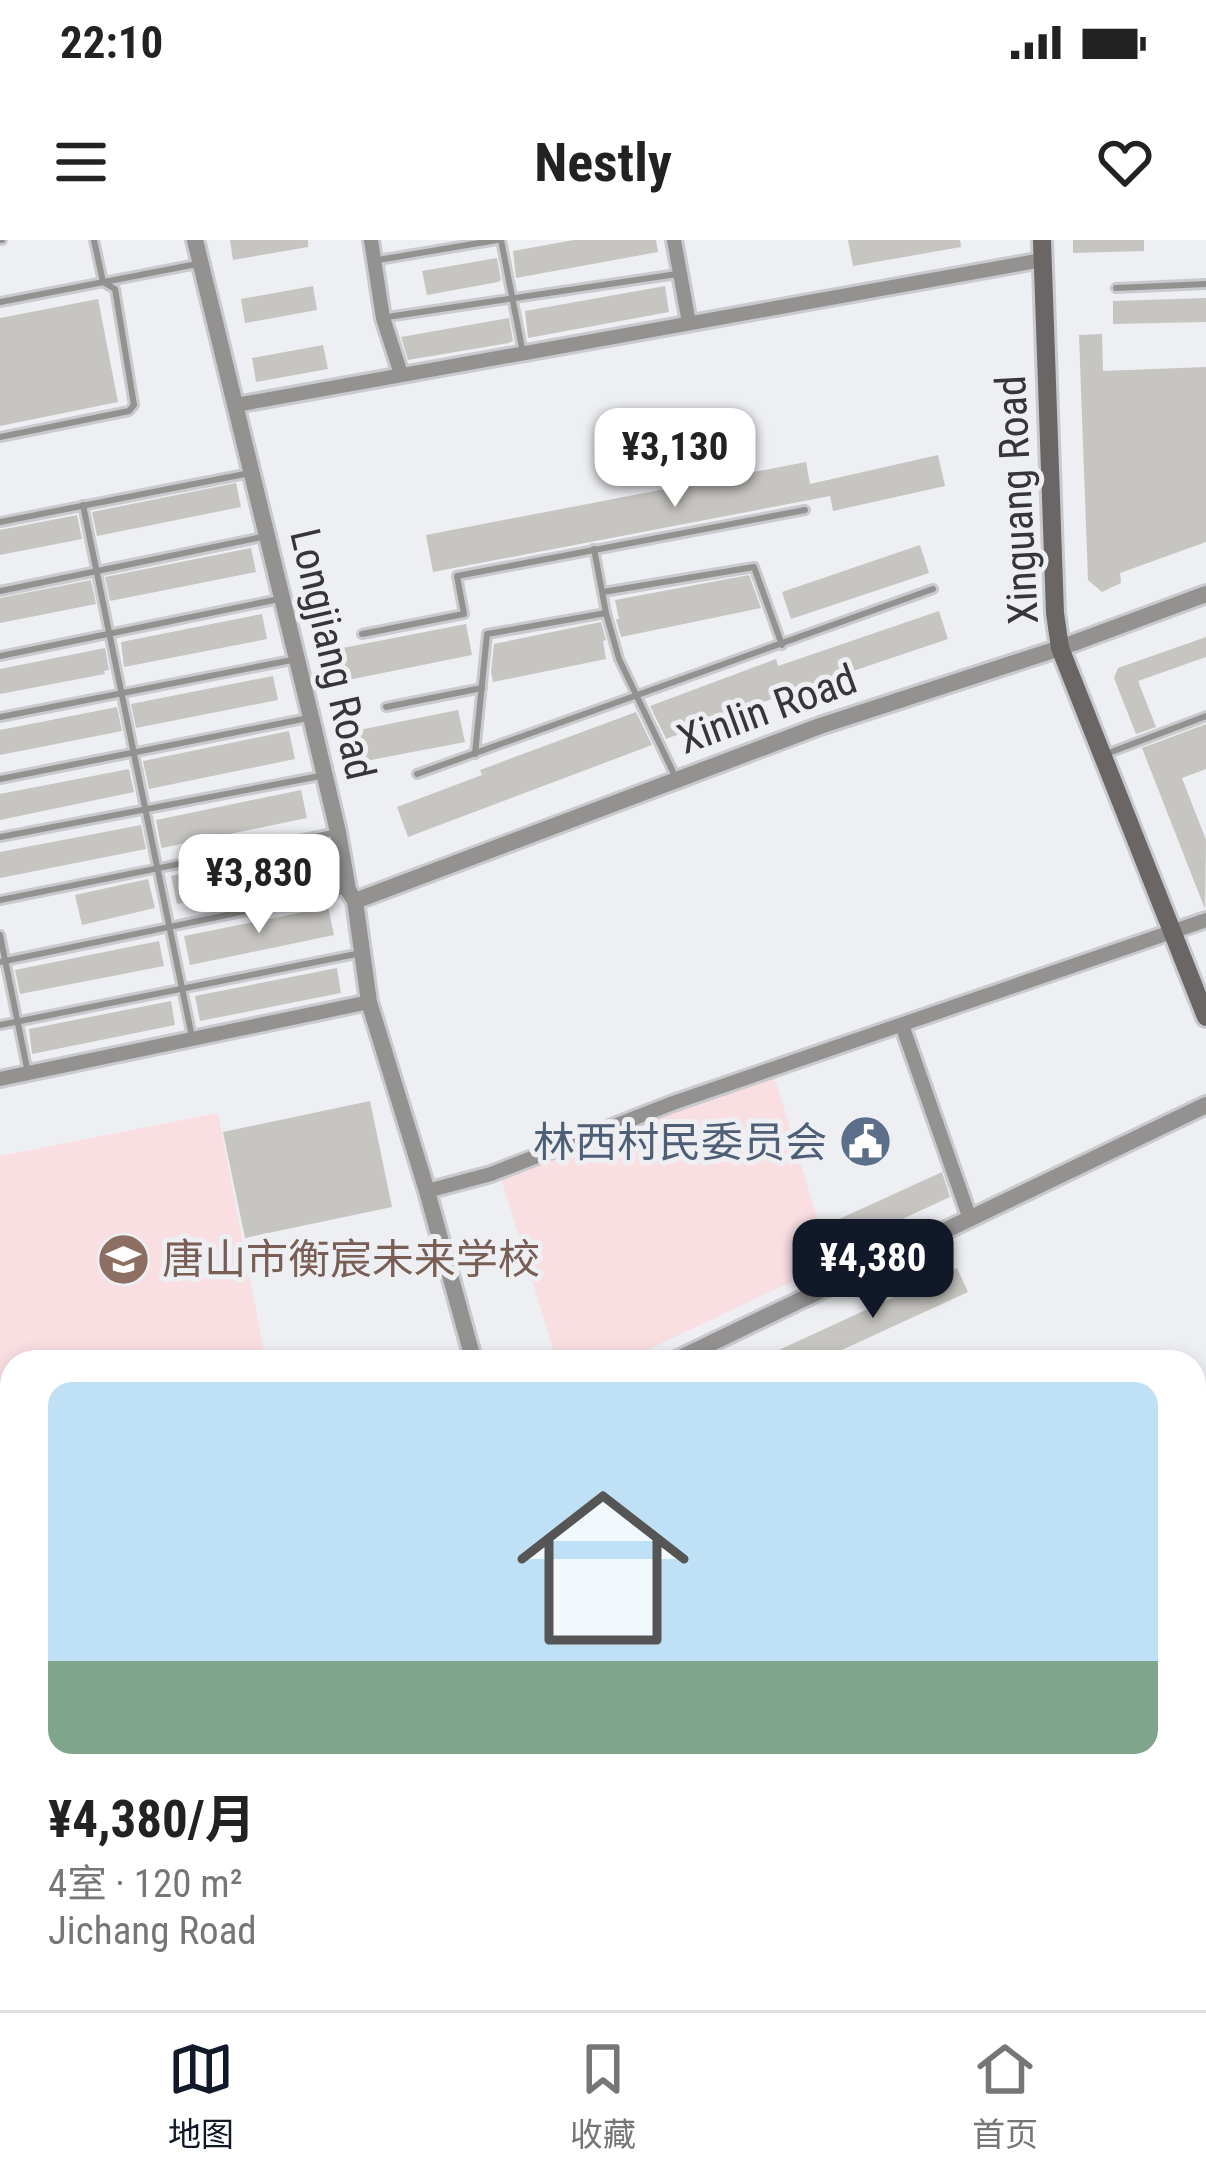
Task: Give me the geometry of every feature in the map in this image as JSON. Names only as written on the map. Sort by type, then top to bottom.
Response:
[{"type":"main road","name":"Xinguang Road","points":[[1042,250],[1060,647],[1206,1017]]},
{"type":"street","name":"Longjiang Road","points":[[195,240],[325,775],[363,952],[369,1002],[471,1350]]},
{"type":"street","points":[[370,240],[383,318],[401,374]]},
{"type":"street","points":[[674,240],[689,323]]},
{"type":"street","points":[[236,405],[689,323],[1042,250]]},
{"type":"street","name":"Xinlin Road","points":[[351,895],[820,726],[1206,594]]},
{"type":"street","points":[[428,1191],[491,1174],[673,1103],[1206,920]]},
{"type":"street","points":[[0,1079],[369,1002]]},
{"type":"street","points":[[902,1025],[970,1219]]},
{"type":"street","points":[[697,1350],[1206,1106]]},
{"type":"lane","points":[[0,436],[129,411],[134,406],[115,290],[103,282],[94,240]]},
{"type":"lane","points":[[374,260],[499,240],[523,353]]},
{"type":"lane","points":[[0,302],[200,263]]},
{"type":"lane","points":[[383,318],[680,274]]},
{"type":"lane","points":[[1116,288],[1206,284]]},
{"type":"lane","points":[[0,522],[252,472]]},
{"type":"lane","points":[[83,506],[192,1039]]},
{"type":"lane","points":[[362,634],[464,614],[457,576],[805,510]]},
{"type":"lane","points":[[0,591],[267,536]]},
{"type":"lane","points":[[594,549],[620,659],[676,780]]},
{"type":"lane","points":[[603,592],[754,567],[782,645]]},
{"type":"lane","points":[[417,774],[933,589]]},
{"type":"lane","points":[[0,656],[283,598]]},
{"type":"lane","points":[[475,754],[487,634],[606,613]]},
{"type":"lane","points":[[0,717],[297,658]]},
{"type":"lane","points":[[386,707],[482,688]]},
{"type":"lane","points":[[1102,755],[1206,716]]},
{"type":"lane","points":[[0,778],[311,717]]},
{"type":"lane","points":[[0,837],[325,775]]},
{"type":"lane","points":[[0,900],[338,832]]},
{"type":"lane","points":[[3,962],[351,895]]},
{"type":"lane","points":[[0,935],[28,1073]]},
{"type":"lane","points":[[0,1024],[363,952]]},
{"type":"shaded area","points":[[774,1076],[831,1263],[647,1350],[553,1350],[500,1175]]},
{"type":"shaded area","name":"唐山市衡宸未来学校","points":[[218,1113],[264,1350],[0,1350],[0,1156]]},
{"type":"building","points":[[230,240],[308,240],[308,247],[233,260]]},
{"type":"building","points":[[574,240],[656,240],[658,252],[516,278],[513,251]]},
{"type":"building","points":[[848,240],[960,240],[961,247],[853,266]]},
{"type":"building","points":[[1073,240],[1144,240],[1144,251],[1073,253]]},
{"type":"building","points":[[497,258],[498,282],[427,295],[422,271]]},
{"type":"building","points":[[313,286],[317,310],[245,323],[241,299]]},
{"type":"building","points":[[665,286],[669,312],[528,338],[525,311]]},
{"type":"building","points":[[1206,298],[1206,322],[1113,324],[1113,301]]},
{"type":"building","points":[[98,299],[118,402],[0,426],[0,318]]},
{"type":"building","points":[[509,318],[513,341],[509,343],[408,360],[401,337]]},
{"type":"building","points":[[1102,334],[1103,371],[1206,367],[1206,542],[1120,573],[1121,583],[1102,592],[1088,580],[1079,335]]},
{"type":"building","points":[[323,345],[328,369],[256,382],[252,358]]},
{"type":"building","points":[[938,455],[945,486],[833,511],[830,496],[433,572],[426,535],[806,462],[810,484]]},
{"type":"building","points":[[236,483],[241,507],[97,536],[92,512]]},
{"type":"building","points":[[77,515],[82,539],[0,555],[0,530]]},
{"type":"building","points":[[920,545],[929,573],[791,619],[782,592]]},
{"type":"building","points":[[251,548],[256,572],[110,601],[105,577]]},
{"type":"building","points":[[749,575],[761,608],[621,637],[615,600]]},
{"type":"building","points":[[91,580],[96,604],[0,623],[0,598]]},
{"type":"building","points":[[939,611],[948,639],[666,739],[650,706],[776,659],[778,666]]},
{"type":"building","points":[[262,614],[267,639],[124,667],[121,642]]},
{"type":"building","points":[[601,622],[606,659],[493,682],[494,644]]},
{"type":"building","points":[[466,624],[472,655],[338,682],[332,650]]},
{"type":"building","points":[[1206,637],[1206,657],[1138,681],[1156,727],[1136,734],[1114,678],[1118,668]]},
{"type":"building","points":[[105,648],[109,670],[105,674],[0,694],[0,669]]},
{"type":"building","points":[[273,676],[278,700],[136,728],[131,704]]},
{"type":"building","points":[[117,707],[122,731],[0,755],[0,730]]},
{"type":"building","points":[[458,710],[465,742],[355,763],[349,732]]},
{"type":"building","points":[[636,712],[652,745],[408,837],[397,807],[482,775],[480,770]]},
{"type":"building","points":[[1206,724],[1206,769],[1182,778],[1206,840],[1205,909],[1142,748]]},
{"type":"building","points":[[289,731],[295,759],[149,789],[143,761]]},
{"type":"building","points":[[129,769],[134,792],[0,820],[0,794]]},
{"type":"building","points":[[301,790],[307,818],[161,846],[156,820]]},
{"type":"building","points":[[141,825],[146,849],[0,878],[0,852]]},
{"type":"building","points":[[317,846],[323,874],[177,904],[171,876]]},
{"type":"building","points":[[148,879],[155,908],[82,925],[75,895]]},
{"type":"building","points":[[328,907],[334,935],[190,965],[184,936]]},
{"type":"building","points":[[159,941],[164,966],[20,994],[15,970]]},
{"type":"building","points":[[337,968],[341,993],[200,1021],[195,996]]},
{"type":"building","points":[[171,1001],[175,1025],[32,1054],[29,1029]]},
{"type":"building","points":[[370,1101],[392,1207],[245,1238],[223,1132]]},
{"type":"building","points":[[942,1172],[950,1197],[835,1250],[824,1226]]},
{"type":"building","points":[[957,1268],[968,1292],[843,1350],[779,1350]]},
{"type":"place","name":"林西村民委员会","points":[[866,1142]]},
{"type":"place","name":"唐山市衡宸未来学校","points":[[123,1259]]}]
